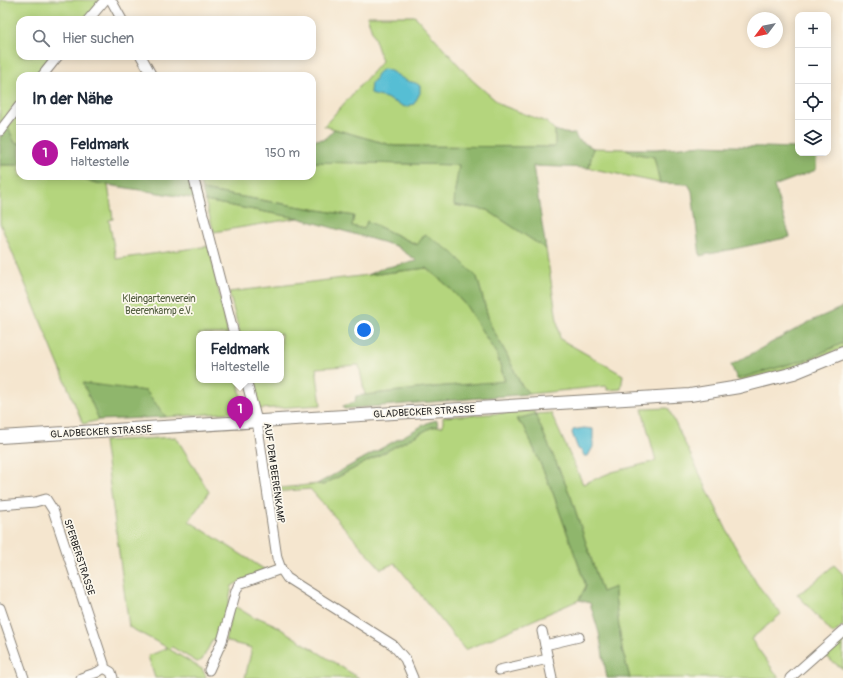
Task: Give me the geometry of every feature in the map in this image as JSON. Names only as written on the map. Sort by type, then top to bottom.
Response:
[{"type":"main road","name":"GLADBECKER STRASSE","points":[[0,437],[690,394],[739,387],[787,374],[843,353]]},
{"type":"street","points":[[91,16],[105,0]]},
{"type":"street","points":[[111,0],[120,16]]},
{"type":"street","points":[[45,72],[55,60]]},
{"type":"street","points":[[143,60],[150,72]]},
{"type":"street","points":[[0,131],[16,110]]},
{"type":"street","points":[[194,180],[233,331]]},
{"type":"street","name":"AUF DEM BEERENKAMP","points":[[247,383],[257,422],[277,558],[286,578],[393,645],[405,659],[413,678]]},
{"type":"street","name":"SPERBERSTRASSE","points":[[0,505],[35,502],[46,499],[53,510],[104,664],[104,668],[111,672],[113,678]]},
{"type":"street","points":[[209,670],[222,641],[239,584],[281,569]]},
{"type":"street","points":[[0,608],[24,678]]},
{"type":"street","points":[[542,631],[552,678]]},
{"type":"street","points":[[790,678],[843,631]]},
{"type":"street","points":[[545,644],[579,637]]},
{"type":"street","points":[[499,670],[548,659]]},
{"type":"street","points":[[81,678],[98,672],[104,668]]},
{"type":"green space","points":[[0,0],[100,0],[88,16],[16,16],[16,60],[53,60],[42,72],[16,72],[16,104],[0,124]]},
{"type":"green space","points":[[367,16],[415,16],[472,80],[501,105],[546,122],[555,130],[555,147],[394,146],[324,126],[382,61]]},
{"type":"green space","points":[[16,117],[16,143],[15,143],[8,127]]},
{"type":"green space","points":[[8,127],[16,143],[16,165],[0,165],[0,137]]},
{"type":"green space","points":[[334,129],[394,146],[555,147],[555,130],[575,134],[577,139],[593,148],[589,168],[533,166],[546,249],[487,210],[454,205],[459,165],[316,162],[316,140],[325,139]]},
{"type":"green space","points":[[703,145],[795,148],[795,156],[817,156],[816,170],[774,186],[790,237],[700,256],[692,191],[688,184],[660,183],[654,157],[632,153],[626,149],[657,149]]},
{"type":"green space","points":[[593,148],[626,149],[632,153],[654,157],[660,183],[589,168]]},
{"type":"green space","points":[[316,162],[460,165],[455,190],[455,205],[487,210],[546,249],[560,339],[623,375],[621,389],[607,390],[607,386],[529,394],[520,383],[490,324],[477,277],[425,234],[418,245],[367,221],[365,229],[351,226],[354,216],[202,190],[199,180],[316,180]]},
{"type":"green space","name":"Kleingartenverein Beerenkamp e.V.","points":[[0,165],[16,165],[16,180],[86,180],[108,185],[113,219],[109,220],[116,259],[209,246],[227,331],[196,331],[196,383],[239,383],[242,402],[250,402],[251,411],[166,417],[146,391],[84,384],[99,420],[83,424],[0,223]]},
{"type":"green space","points":[[84,180],[190,180],[196,199]]},
{"type":"green space","points":[[202,190],[354,216],[352,226],[364,229],[367,221],[417,245],[425,234],[453,253],[477,277],[490,324],[520,383],[529,394],[344,409],[343,406],[355,402],[356,396],[505,381],[497,355],[467,307],[448,286],[427,268],[367,275],[383,268],[417,261],[396,246],[298,218],[205,201]]},
{"type":"green space","points":[[205,201],[298,218],[214,232]]},
{"type":"green space","points":[[426,268],[448,286],[467,307],[497,355],[505,382],[434,387],[365,395],[359,365],[316,368],[321,405],[259,409],[253,383],[284,383],[284,331],[239,331],[229,292]]},
{"type":"green space","points":[[843,307],[843,343],[808,359],[737,379],[731,365],[809,322]]},
{"type":"green space","points":[[843,343],[843,348],[794,367],[739,381],[737,379],[808,359]]},
{"type":"green space","points":[[83,383],[146,391],[166,417],[99,420]]},
{"type":"green space","points":[[668,408],[732,541],[757,584],[781,614],[751,639],[779,678],[630,678],[622,649],[615,588],[602,592],[571,497],[535,414],[551,413],[583,484],[612,472],[656,461],[642,409]]},
{"type":"green space","points":[[534,411],[535,414],[516,420],[525,428],[553,493],[586,586],[579,600],[465,650],[395,563],[381,569],[310,489],[274,492],[271,489],[317,484],[323,485],[432,427],[443,426],[443,417]]},
{"type":"green space","points":[[535,414],[571,497],[602,592],[615,587],[622,649],[630,678],[607,678],[599,633],[590,603],[579,600],[586,586],[553,493],[525,428],[516,419]]},
{"type":"green space","points":[[437,420],[438,426],[432,427],[323,485],[317,484],[429,422]]},
{"type":"green space","points":[[176,437],[209,492],[189,521],[267,571],[244,579],[232,586],[222,636],[217,635],[214,640],[213,639],[202,660],[197,662],[172,647],[169,649],[202,669],[206,676],[205,678],[155,678],[148,656],[168,648],[129,627],[104,441]]},
{"type":"green space","points":[[834,565],[843,574],[843,626],[833,634],[797,594],[806,589]]},
{"type":"green space","points":[[233,605],[256,619],[257,617],[273,624],[359,678],[245,678],[252,648],[225,641]]},
{"type":"green space","points":[[843,637],[843,669],[823,655]]},
{"type":"water","points":[[385,69],[420,86],[420,93],[414,104],[405,107],[370,92],[371,83],[375,80],[378,73]]},
{"type":"water","points":[[584,428],[593,429],[593,447],[588,456],[584,456],[582,451],[578,449],[572,433],[573,430]]},
{"type":"place","name":"Feldmark","points":[[240,429]]}]
